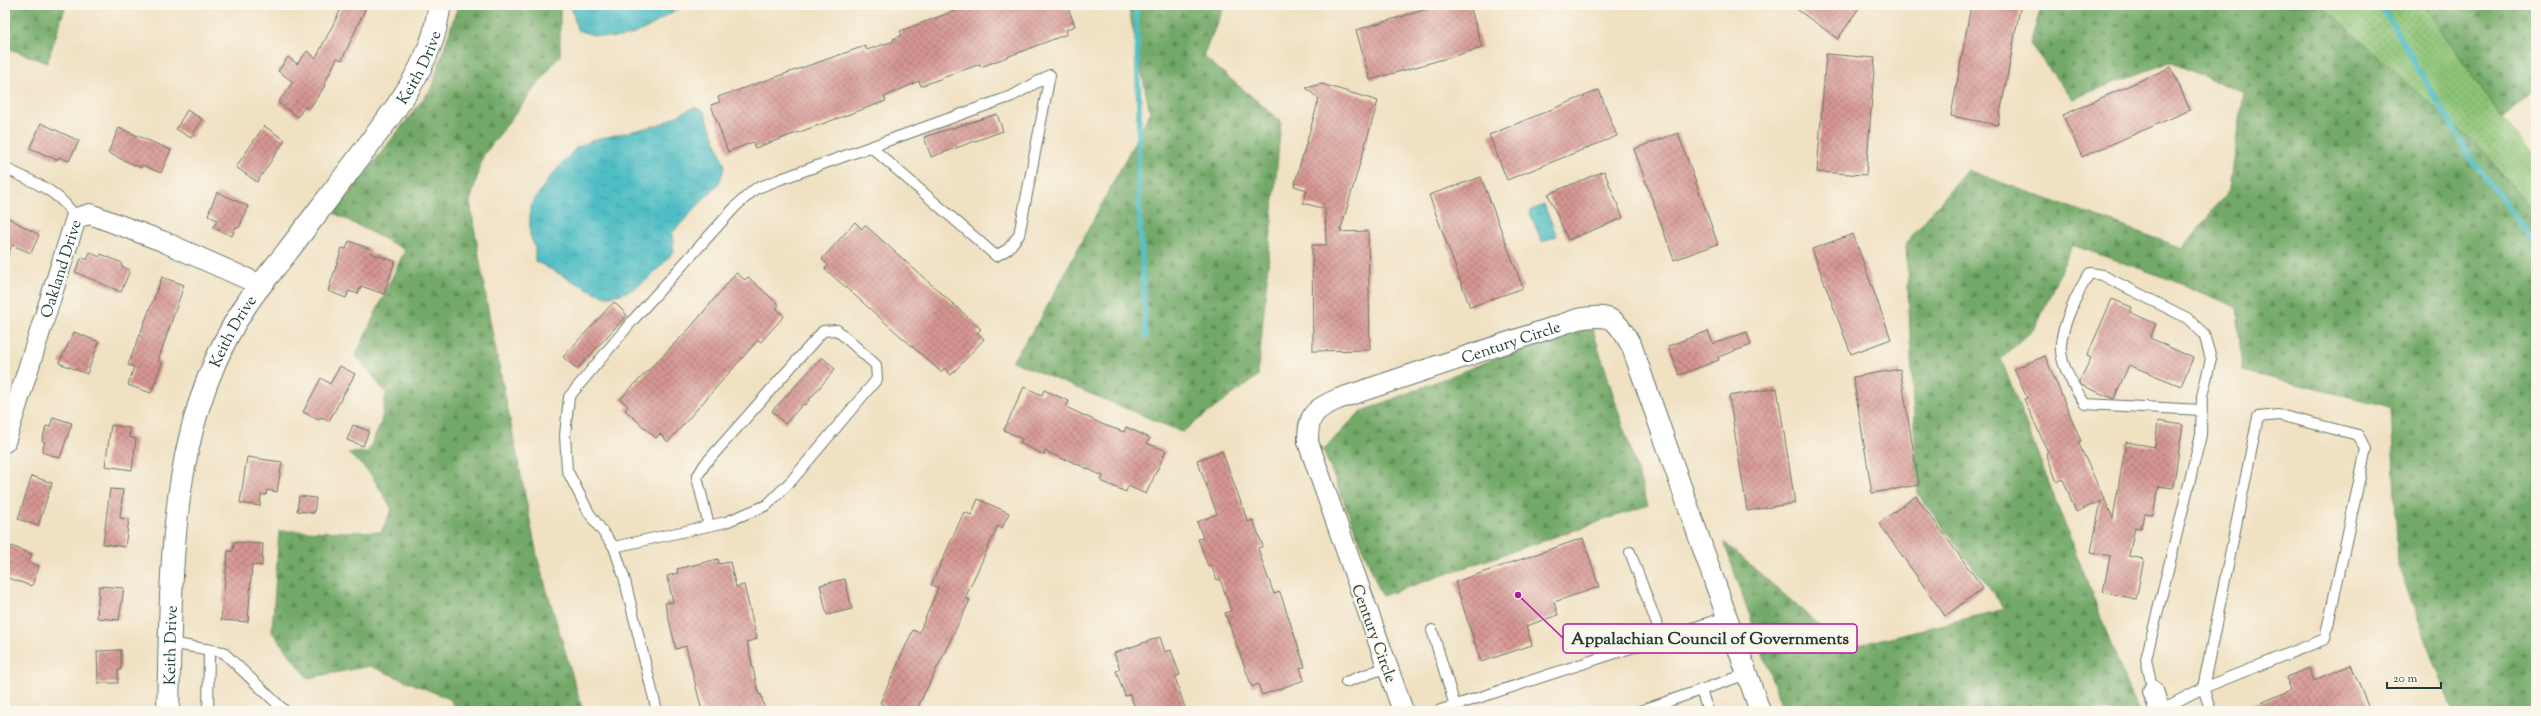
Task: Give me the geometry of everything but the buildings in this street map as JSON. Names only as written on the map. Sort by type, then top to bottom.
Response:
[{"type":"street","name":"Keith Drive","points":[[168,711],[177,507],[195,416],[209,377],[227,339],[246,306],[395,109],[412,83],[432,43],[440,5]]},
{"type":"street","name":"Oakland Drive","points":[[5,442],[76,218],[90,214],[162,242],[261,285]]},
{"type":"street","name":"Century Circle","points":[[1403,711],[1308,442],[1308,425],[1311,416],[1321,406],[1338,399],[1578,319],[1597,315],[1611,317],[1620,325],[1632,347],[1760,711]]},
{"type":"street","points":[[2152,692],[2160,711]]},
{"type":"lane","points":[[656,711],[624,577],[614,547],[589,513],[567,470],[564,435],[569,397],[633,320],[736,206],[755,190],[871,147],[1012,96],[1050,75],[1019,235],[1008,249],[996,256],[871,147]]},
{"type":"lane","points":[[5,168],[56,194],[66,202],[76,218]]},
{"type":"lane","points":[[2152,692],[2146,659],[2201,435],[2202,410],[2202,396],[2211,359],[2204,334],[2187,318],[2102,275],[2090,272],[2078,290],[2060,345],[2068,378],[2085,404],[2202,410]]},
{"type":"lane","points":[[614,547],[709,526],[726,522],[767,505],[792,480],[877,379],[876,365],[837,330],[823,331],[705,464],[697,477],[709,526]]},
{"type":"lane","points":[[2160,711],[2203,688],[2324,639],[2366,449],[2358,436],[2279,415],[2258,417],[2203,688],[2211,711]]},
{"type":"lane","points":[[1630,552],[1662,638]]},
{"type":"lane","points":[[1438,711],[1726,617]]},
{"type":"lane","points":[[1432,630],[1455,706]]},
{"type":"lane","points":[[170,643],[223,652],[285,711]]},
{"type":"lane","points":[[208,711],[209,650]]},
{"type":"lane","points":[[1346,682],[1387,667]]},
{"type":"lane","points":[[1640,711],[1747,674]]},
{"type":"lane","points":[[1701,690],[1708,711]]},
{"type":"green space","points":[[5,5],[66,5],[47,63],[5,47]]},
{"type":"green space","points":[[458,5],[560,5],[560,55],[483,156],[470,202],[490,321],[538,560],[583,711],[457,711],[450,699],[370,666],[308,678],[272,632],[279,531],[381,532],[392,509],[370,473],[348,453],[368,452],[381,423],[386,393],[356,355],[405,250],[334,213],[431,89]]},
{"type":"green space","points":[[1128,5],[1225,5],[1203,56],[1281,121],[1258,376],[1182,432],[1012,361],[1040,320],[1150,113]]},
{"type":"green space","points":[[2042,5],[2321,5],[2484,152],[2536,215],[2536,711],[2453,711],[2398,566],[2391,407],[2242,371],[2237,307],[2161,276],[2072,245],[2036,327],[2001,359],[2137,711],[1783,711],[1724,542],[1845,648],[2005,609],[1917,493],[1906,243],[1967,170],[2183,248],[2230,188],[2244,93],[2170,62],[2072,99],[2030,44]]},
{"type":"green space","points":[[2321,5],[2424,5],[2502,119],[2536,156],[2536,215],[2484,152]]},
{"type":"green space","points":[[2424,5],[2536,5],[2536,87],[2502,119]]},
{"type":"green space","points":[[1590,321],[1648,505],[1382,596],[1323,450],[1360,412]]},
{"type":"water","points":[[571,5],[684,5],[634,34],[623,37],[610,37],[577,30]]},
{"type":"water","points":[[694,107],[704,111],[725,166],[719,183],[672,233],[674,251],[653,274],[637,287],[628,292],[607,296],[583,287],[535,261],[535,248],[530,235],[530,207],[547,181],[576,148],[594,140],[659,125]]},
{"type":"water","points":[[1544,205],[1557,236],[1542,242],[1529,211]]},
{"type":"waterway","points":[[1136,5],[1139,110],[1138,187],[1146,336]]},
{"type":"waterway","points":[[2381,5],[2468,154],[2536,244]]},
{"type":"place","name":"Appalachian Council of Governments","points":[[1518,595]]}]
